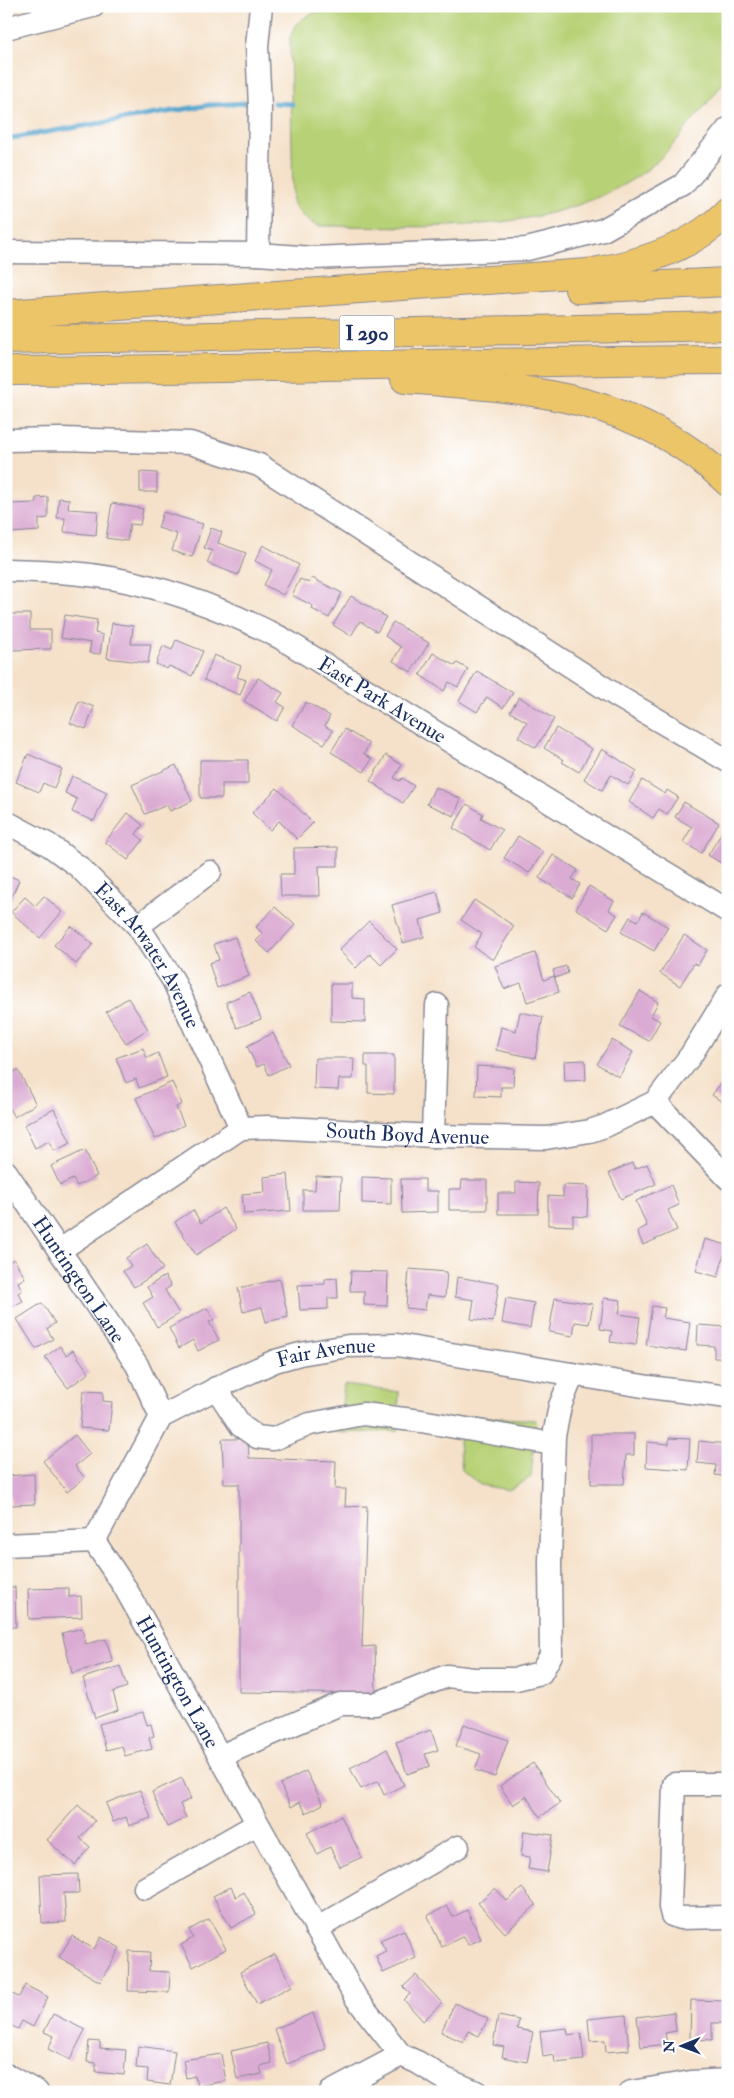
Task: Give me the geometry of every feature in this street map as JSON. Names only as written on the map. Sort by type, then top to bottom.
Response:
[{"type":"highway","points":[[6,314],[560,277],[608,270],[662,254],[694,237],[728,211]]},
{"type":"highway","points":[[251,298],[577,290],[728,282]]},
{"type":"highway","name":"I 290","points":[[6,340],[728,326]]},
{"type":"highway","name":"I 290","points":[[6,370],[224,368],[553,360],[728,360]]},
{"type":"highway","points":[[224,368],[456,383],[560,396],[596,405],[656,429],[685,447],[728,482]]},
{"type":"street","points":[[6,28],[93,6]]},
{"type":"street","points":[[258,254],[260,134],[257,46],[261,6]]},
{"type":"street","points":[[6,252],[258,254],[313,258],[527,249],[604,230],[683,185],[728,130]]},
{"type":"street","points":[[6,440],[62,438],[190,443],[259,465],[617,696],[728,761]]},
{"type":"street","name":"East Park Avenue","points":[[6,570],[62,572],[116,579],[168,591],[238,616],[281,638],[728,911]]},
{"type":"street","name":"East Atwater Avenue","points":[[6,822],[49,845],[80,867],[138,926],[173,980],[241,1128]]},
{"type":"street","points":[[138,926],[210,872]]},
{"type":"street","name":"South Boyd Avenue","points":[[241,1128],[268,1127],[433,1136],[546,1138],[567,1136],[605,1126],[655,1102],[691,1054],[728,995]]},
{"type":"street","points":[[433,1136],[437,1005]]},
{"type":"street","points":[[655,1102],[728,1178]]},
{"type":"street","points":[[60,1250],[241,1128]]},
{"type":"street","name":"Huntington Lane","points":[[6,1172],[137,1365],[161,1417]]},
{"type":"street","name":"Fair Avenue","points":[[161,1417],[216,1388],[275,1361],[325,1348],[370,1344],[397,1345],[447,1352],[573,1374],[728,1397]]},
{"type":"street","points":[[221,1759],[232,1751],[340,1704],[376,1704],[447,1676],[474,1679],[516,1679],[541,1673],[551,1655],[550,1563],[553,1444],[560,1406],[573,1374]]},
{"type":"street","points":[[216,1388],[242,1426],[257,1437],[274,1439],[310,1424],[363,1414],[421,1421],[553,1444]]},
{"type":"street","points":[[6,1545],[94,1541],[161,1417]]},
{"type":"street","name":"Huntington Lane","points":[[94,1541],[124,1586],[356,1998],[401,2055],[445,2079],[476,2092]]},
{"type":"street","points":[[728,1784],[674,1784],[670,1907],[672,1915],[680,1918],[728,1918]]},
{"type":"street","points":[[145,1888],[257,1824]]},
{"type":"street","points":[[316,1929],[458,1847]]},
{"type":"street","points":[[331,2092],[401,2055]]},
{"type":"street","points":[[6,2075],[37,2092]]},
{"type":"street","points":[[631,2092],[691,2082],[728,2080]]},
{"type":"green space","points":[[351,6],[728,6],[728,74],[711,98],[660,158],[638,176],[602,196],[564,210],[524,219],[483,224],[400,227],[318,226],[303,217],[293,202],[290,38],[299,22],[306,17],[323,10]]},
{"type":"green space","points":[[344,1385],[399,1392],[398,1431],[339,1433]]},
{"type":"green space","points":[[469,1416],[536,1420],[531,1477],[509,1490],[480,1485],[462,1470],[459,1442]]},
{"type":"building","points":[[140,472],[157,473],[157,492],[140,492]]},
{"type":"building","points":[[48,497],[48,518],[39,519],[39,531],[10,533],[9,504],[36,503],[36,498]]},
{"type":"building","points":[[59,498],[69,499],[68,509],[98,511],[96,535],[64,532],[65,518],[57,518]]},
{"type":"building","points":[[112,503],[143,509],[140,525],[130,524],[127,541],[106,538]]},
{"type":"building","points":[[163,512],[203,524],[192,557],[172,551],[177,534],[158,528]]},
{"type":"building","points":[[211,528],[222,532],[218,543],[246,553],[238,575],[207,563],[212,551],[204,548]]},
{"type":"building","points":[[263,545],[299,565],[283,595],[264,585],[272,570],[255,561]]},
{"type":"building","points":[[312,578],[342,593],[329,618],[312,609],[313,606],[292,595],[300,579],[309,583]]},
{"type":"building","points":[[351,596],[386,617],[377,632],[360,621],[351,636],[333,625]]},
{"type":"building","points":[[9,614],[30,614],[30,630],[51,630],[51,649],[10,650]]},
{"type":"building","points":[[65,615],[97,620],[95,633],[103,635],[100,654],[89,653],[91,643],[61,638]]},
{"type":"building","points":[[393,622],[429,643],[411,672],[393,661],[401,647],[385,636]]},
{"type":"building","points":[[112,623],[133,626],[131,644],[151,644],[148,663],[107,658]]},
{"type":"building","points":[[176,640],[203,651],[192,676],[169,666],[167,669],[156,664],[163,646],[172,650]]},
{"type":"building","points":[[433,653],[455,666],[457,663],[468,669],[458,687],[449,682],[444,691],[420,675]]},
{"type":"building","points":[[214,655],[241,666],[237,677],[246,680],[240,695],[204,680]]},
{"type":"building","points":[[477,671],[513,693],[503,708],[487,697],[477,712],[459,701]]},
{"type":"building","points":[[258,678],[283,693],[277,702],[285,707],[277,721],[244,701]]},
{"type":"building","points":[[519,697],[554,719],[536,748],[518,737],[527,722],[510,712]]},
{"type":"building","points":[[79,701],[94,707],[86,729],[70,723]]},
{"type":"building","points":[[306,702],[330,716],[325,726],[333,731],[324,744],[292,725]]},
{"type":"building","points":[[556,728],[592,749],[579,772],[544,748]]},
{"type":"building","points":[[345,729],[369,744],[364,754],[372,759],[364,772],[331,752]]},
{"type":"building","points":[[602,749],[637,771],[628,785],[611,775],[602,790],[584,779]]},
{"type":"building","points":[[28,754],[62,769],[54,788],[43,783],[39,792],[16,782]]},
{"type":"building","points":[[386,755],[402,765],[394,778],[400,781],[402,778],[414,786],[403,803],[370,781]]},
{"type":"building","points":[[200,760],[248,760],[248,784],[222,784],[222,798],[200,798]]},
{"type":"building","points":[[176,765],[192,801],[170,811],[167,805],[145,814],[132,785]]},
{"type":"building","points":[[72,776],[107,792],[94,821],[72,812],[77,799],[65,793]]},
{"type":"building","points":[[642,780],[665,794],[667,790],[678,797],[667,814],[659,809],[653,818],[629,802]]},
{"type":"building","points":[[435,787],[461,799],[454,816],[427,804]]},
{"type":"building","points":[[277,788],[313,823],[297,839],[279,821],[270,830],[252,813]]},
{"type":"building","points":[[684,802],[719,823],[701,853],[683,842],[692,827],[675,817]]},
{"type":"building","points":[[467,804],[483,814],[481,818],[502,830],[490,850],[453,828]]},
{"type":"building","points":[[128,813],[143,825],[136,834],[143,840],[128,860],[105,842]]},
{"type":"building","points":[[726,826],[728,827],[726,866],[708,855]]},
{"type":"building","points":[[518,836],[543,852],[529,873],[504,858]]},
{"type":"building","points":[[338,847],[338,866],[319,866],[320,896],[281,896],[280,874],[294,874],[294,848]]},
{"type":"building","points":[[553,855],[578,870],[572,879],[580,884],[572,898],[539,878]]},
{"type":"building","points":[[6,874],[19,880],[8,906],[6,905]]},
{"type":"building","points":[[589,886],[614,901],[609,910],[617,915],[608,929],[576,909]]},
{"type":"building","points":[[437,892],[443,913],[420,920],[424,937],[403,943],[392,905]]},
{"type":"building","points":[[44,896],[62,912],[40,938],[11,912],[25,897],[35,906]]},
{"type":"building","points":[[474,900],[514,926],[493,960],[474,947],[482,934],[461,920]]},
{"type":"building","points":[[275,907],[295,925],[269,953],[256,941],[263,934],[256,927]]},
{"type":"building","points":[[643,912],[668,927],[654,951],[621,932],[630,917],[638,921]]},
{"type":"building","points":[[369,921],[397,949],[381,965],[370,954],[356,968],[339,950]]},
{"type":"building","points":[[71,926],[93,944],[76,964],[54,945]]},
{"type":"building","points":[[684,935],[707,950],[698,965],[694,963],[680,986],[660,973]]},
{"type":"building","points":[[235,937],[249,976],[217,988],[209,963],[219,960],[214,944]]},
{"type":"building","points":[[535,953],[544,980],[554,976],[559,992],[527,1002],[521,983],[504,989],[495,966]]},
{"type":"building","points":[[566,966],[568,973],[555,978],[553,970]]},
{"type":"building","points":[[331,984],[352,984],[352,998],[365,999],[365,1022],[331,1021]]},
{"type":"building","points":[[640,991],[658,1002],[651,1016],[660,1021],[649,1041],[620,1026]]},
{"type":"building","points":[[250,992],[261,1019],[237,1028],[226,1002]]},
{"type":"building","points":[[128,998],[148,1029],[126,1043],[106,1012]]},
{"type":"building","points":[[520,1012],[543,1017],[535,1058],[496,1050],[501,1027],[516,1031]]},
{"type":"building","points":[[273,1033],[289,1065],[269,1075],[264,1064],[257,1067],[247,1046]]},
{"type":"building","points":[[612,1040],[633,1052],[619,1077],[597,1064]]},
{"type":"building","points":[[143,1048],[147,1058],[158,1053],[167,1077],[139,1088],[136,1079],[126,1083],[116,1058]]},
{"type":"building","points":[[365,1055],[394,1055],[394,1094],[368,1093],[368,1066],[365,1066]]},
{"type":"building","points":[[315,1058],[354,1058],[353,1079],[339,1079],[338,1090],[314,1089]]},
{"type":"building","points":[[585,1060],[586,1080],[565,1081],[564,1061]]},
{"type":"building","points":[[477,1066],[514,1068],[513,1087],[501,1087],[501,1097],[476,1096]]},
{"type":"building","points":[[18,1070],[36,1104],[14,1117],[6,1103],[6,1076]]},
{"type":"building","points":[[728,1074],[728,1106],[712,1095]]},
{"type":"building","points":[[172,1082],[182,1104],[176,1107],[184,1125],[155,1139],[136,1098]]},
{"type":"building","points":[[54,1109],[71,1143],[54,1151],[49,1141],[35,1148],[24,1125]]},
{"type":"building","points":[[85,1150],[97,1176],[77,1186],[73,1179],[60,1185],[51,1166]]},
{"type":"building","points":[[632,1163],[635,1169],[647,1164],[656,1184],[621,1199],[609,1173]]},
{"type":"building","points":[[288,1174],[291,1211],[244,1214],[242,1194],[265,1192],[264,1177]]},
{"type":"building","points":[[316,1176],[341,1177],[340,1210],[303,1210],[303,1190],[315,1190]]},
{"type":"building","points":[[362,1177],[391,1178],[391,1204],[362,1203]]},
{"type":"building","points":[[401,1179],[425,1179],[425,1191],[438,1191],[438,1212],[402,1213]]},
{"type":"building","points":[[462,1180],[487,1180],[487,1210],[449,1210],[449,1189],[461,1189]]},
{"type":"building","points":[[516,1182],[539,1183],[538,1214],[498,1214],[498,1193],[516,1193]]},
{"type":"building","points":[[563,1185],[588,1186],[587,1217],[573,1216],[573,1226],[548,1225],[548,1196],[563,1197]]},
{"type":"building","points":[[671,1185],[679,1205],[668,1210],[677,1230],[643,1245],[637,1231],[647,1226],[636,1201]]},
{"type":"building","points":[[223,1208],[236,1229],[196,1255],[175,1222],[193,1210],[201,1223]]},
{"type":"building","points":[[705,1239],[727,1245],[718,1277],[696,1271]]},
{"type":"building","points":[[147,1244],[163,1269],[134,1287],[123,1271],[131,1266],[126,1258]]},
{"type":"building","points":[[14,1259],[25,1278],[18,1282],[22,1290],[18,1293],[23,1301],[6,1310],[6,1264]]},
{"type":"building","points":[[409,1269],[447,1272],[445,1297],[427,1295],[425,1310],[406,1308]]},
{"type":"building","points":[[351,1271],[388,1272],[387,1306],[364,1305],[364,1291],[350,1291]]},
{"type":"building","points":[[165,1276],[171,1286],[165,1290],[179,1314],[157,1327],[143,1303],[153,1297],[147,1287]]},
{"type":"building","points":[[457,1277],[499,1284],[493,1322],[471,1319],[474,1300],[455,1297]]},
{"type":"building","points":[[337,1278],[338,1298],[328,1298],[328,1309],[300,1310],[298,1285],[325,1284],[325,1279]]},
{"type":"building","points":[[280,1279],[288,1317],[266,1322],[262,1307],[243,1312],[238,1288]]},
{"type":"building","points":[[506,1298],[534,1303],[530,1328],[502,1323]]},
{"type":"building","points":[[555,1298],[593,1304],[589,1324],[575,1322],[573,1336],[549,1332]]},
{"type":"building","points":[[604,1298],[621,1300],[619,1314],[640,1317],[636,1345],[610,1342],[612,1331],[600,1329]]},
{"type":"building","points":[[42,1303],[55,1323],[47,1329],[53,1339],[36,1349],[17,1319]]},
{"type":"building","points":[[652,1306],[665,1308],[663,1318],[690,1322],[686,1351],[646,1345]]},
{"type":"building","points":[[207,1308],[214,1320],[209,1322],[219,1340],[198,1351],[193,1340],[179,1348],[169,1328]]},
{"type":"building","points":[[698,1325],[728,1327],[728,1358],[714,1358],[714,1346],[697,1345]]},
{"type":"building","points":[[60,1346],[66,1355],[73,1350],[89,1373],[68,1388],[45,1357]]},
{"type":"building","points":[[83,1391],[103,1392],[103,1401],[112,1402],[109,1430],[80,1428]]},
{"type":"building","points":[[591,1434],[634,1434],[634,1455],[626,1455],[624,1484],[591,1484]]},
{"type":"building","points":[[75,1435],[90,1454],[75,1466],[85,1478],[67,1492],[43,1461]]},
{"type":"building","points":[[669,1438],[690,1439],[688,1470],[646,1467],[647,1442],[669,1444]]},
{"type":"building","points":[[222,1439],[248,1439],[249,1458],[336,1461],[335,1489],[346,1489],[345,1507],[367,1506],[362,1647],[375,1646],[376,1694],[239,1692],[239,1484],[224,1484]]},
{"type":"building","points":[[699,1441],[728,1444],[728,1477],[715,1475],[716,1465],[697,1463]]},
{"type":"building","points":[[34,1474],[35,1504],[11,1505],[10,1495],[6,1495],[6,1476]]},
{"type":"building","points":[[15,1587],[16,1627],[6,1627],[6,1588]]},
{"type":"building","points":[[69,1588],[69,1597],[81,1596],[82,1617],[29,1619],[28,1589]]},
{"type":"building","points":[[82,1628],[86,1644],[106,1639],[113,1662],[72,1673],[62,1633]]},
{"type":"building","points":[[120,1666],[127,1687],[113,1692],[118,1710],[95,1718],[83,1678]]},
{"type":"building","points":[[143,1712],[147,1725],[151,1724],[154,1736],[149,1738],[152,1749],[125,1756],[122,1746],[106,1750],[99,1724]]},
{"type":"building","points":[[464,1724],[508,1740],[495,1777],[475,1770],[481,1754],[456,1746]]},
{"type":"building","points":[[431,1730],[438,1750],[425,1754],[430,1766],[407,1774],[396,1742]]},
{"type":"building","points":[[387,1749],[404,1785],[384,1795],[378,1781],[361,1789],[350,1768]]},
{"type":"building","points":[[533,1763],[560,1803],[540,1817],[526,1796],[513,1805],[500,1786]]},
{"type":"building","points":[[306,1771],[323,1804],[306,1813],[300,1802],[291,1807],[280,1784]]},
{"type":"building","points":[[182,1778],[191,1799],[180,1804],[186,1818],[167,1827],[152,1792]]},
{"type":"building","points":[[140,1790],[151,1818],[129,1826],[126,1817],[113,1822],[106,1803]]},
{"type":"building","points":[[78,1805],[95,1821],[80,1838],[90,1847],[75,1865],[47,1840]]},
{"type":"building","points":[[341,1816],[362,1857],[340,1867],[330,1847],[317,1854],[307,1833]]},
{"type":"building","points":[[524,1831],[553,1835],[547,1872],[528,1869],[530,1857],[521,1856]]},
{"type":"building","points":[[78,1874],[79,1893],[64,1893],[66,1922],[42,1923],[40,1875]]},
{"type":"building","points":[[231,1887],[236,1897],[244,1892],[256,1914],[231,1928],[213,1896]]},
{"type":"building","points":[[495,1888],[507,1901],[522,1888],[536,1905],[505,1933],[478,1903]]},
{"type":"building","points":[[447,1906],[453,1917],[467,1910],[481,1939],[468,1945],[464,1936],[442,1947],[427,1916]]},
{"type":"building","points":[[209,1919],[226,1949],[193,1967],[181,1945],[193,1938],[189,1930]]},
{"type":"building","points":[[404,1930],[416,1958],[383,1973],[376,1956],[386,1951],[380,1940]]},
{"type":"building","points":[[72,1936],[94,1949],[101,1937],[120,1948],[100,1982],[59,1957]]},
{"type":"building","points":[[129,1951],[150,1952],[149,1971],[170,1972],[169,1992],[128,1991]]},
{"type":"building","points":[[275,1954],[292,1986],[257,2004],[240,1972]]},
{"type":"building","points":[[416,1975],[442,2003],[423,2021],[404,2000],[410,1994],[403,1987]]},
{"type":"building","points":[[25,1985],[48,1997],[33,2027],[22,2021],[18,2029],[6,2023],[6,2000],[10,1993],[19,1997]]},
{"type":"building","points":[[691,2000],[728,2001],[728,2023],[712,2023],[712,2040],[690,2039]]},
{"type":"building","points":[[455,2003],[488,2019],[479,2036],[468,2031],[463,2042],[441,2032]]},
{"type":"building","points":[[674,2012],[676,2031],[665,2033],[667,2044],[641,2047],[637,2017]]},
{"type":"building","points":[[313,2013],[326,2049],[287,2064],[274,2029]]},
{"type":"building","points":[[53,2014],[85,2030],[70,2060],[48,2049],[54,2036],[44,2032]]},
{"type":"building","points":[[626,2015],[629,2050],[606,2052],[605,2040],[590,2041],[588,2019]]},
{"type":"building","points":[[498,2016],[519,2020],[517,2029],[533,2032],[527,2062],[502,2057],[504,2047],[493,2045]]},
{"type":"building","points":[[567,2028],[568,2035],[581,2033],[584,2060],[555,2063],[554,2055],[543,2057],[540,2031]]},
{"type":"building","points":[[89,2041],[100,2042],[100,2048],[126,2050],[124,2075],[96,2072],[96,2063],[87,2062]]},
{"type":"building","points":[[267,2043],[272,2063],[260,2066],[262,2074],[237,2079],[231,2051]]},
{"type":"building","points":[[138,2046],[175,2051],[170,2085],[147,2082],[148,2069],[136,2068]]},
{"type":"building","points":[[221,2054],[226,2081],[197,2086],[195,2076],[186,2078],[183,2060]]},
{"type":"waterway","points":[[6,139],[209,105],[247,103]]},
{"type":"waterway","points":[[274,103],[292,104]]}]
